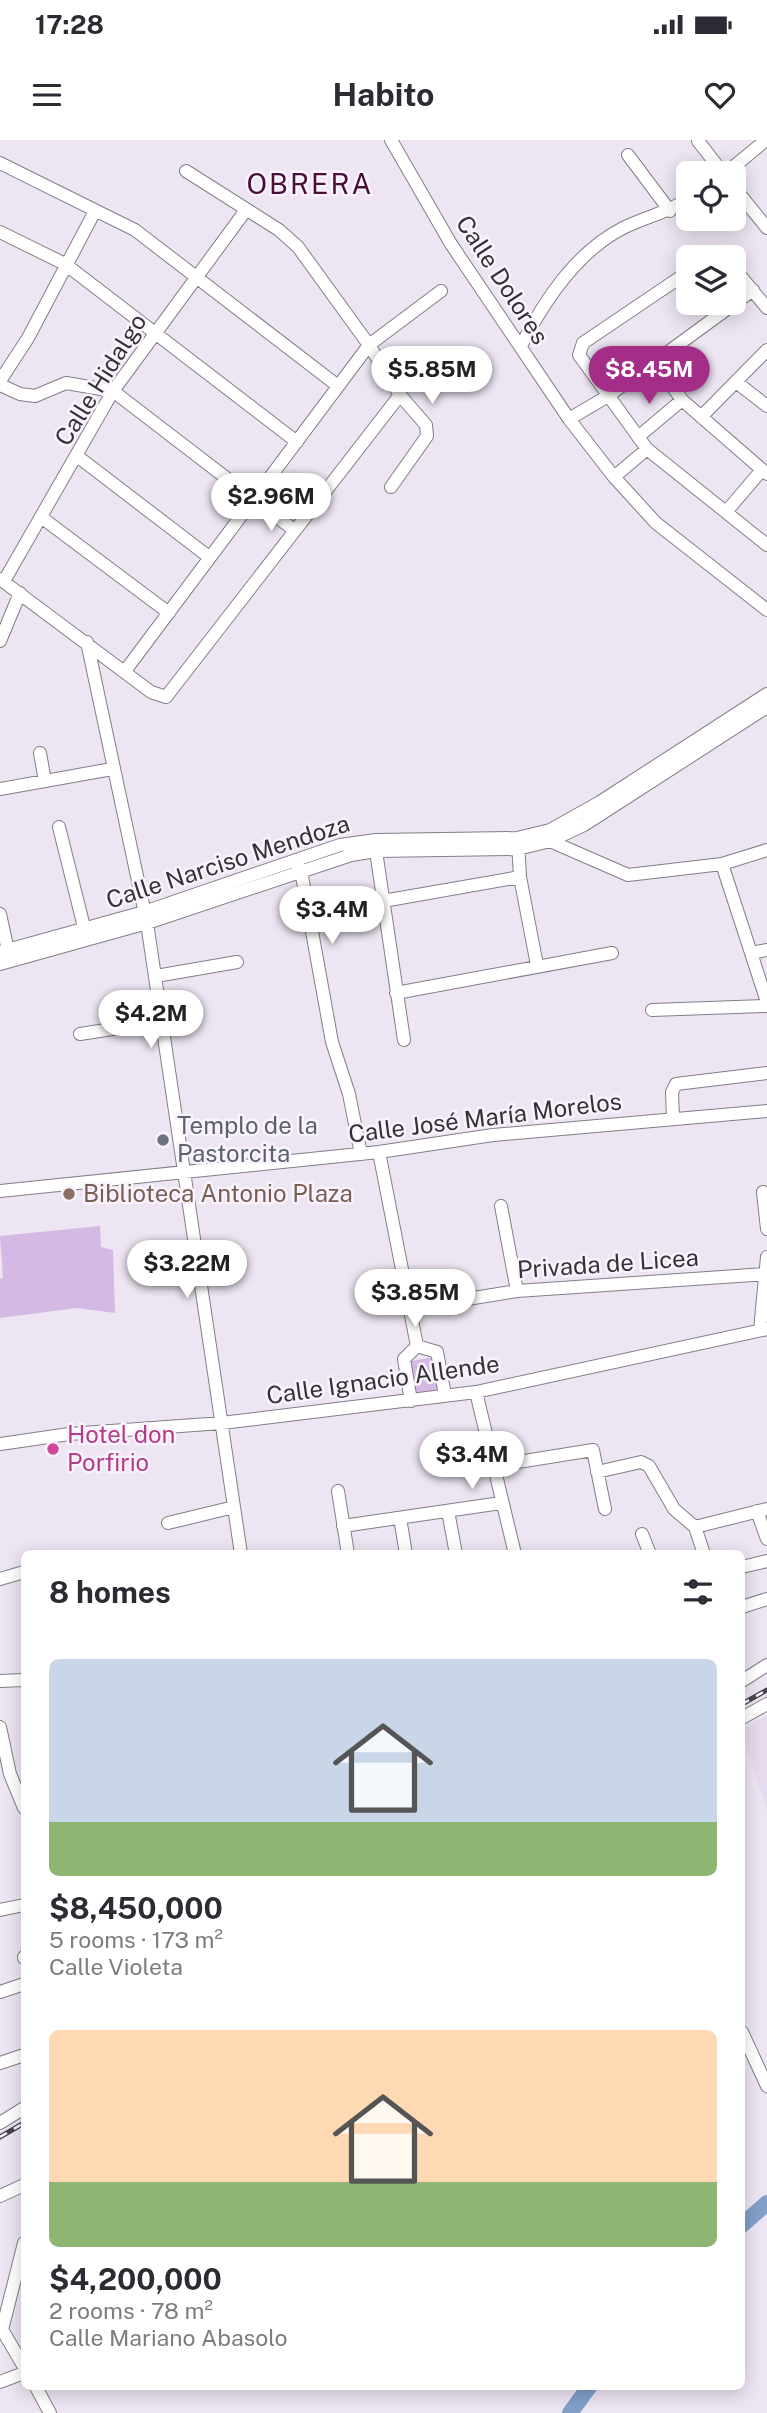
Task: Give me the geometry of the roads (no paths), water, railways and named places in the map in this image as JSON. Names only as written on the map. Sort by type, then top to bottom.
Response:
[{"type":"street","name":"Calle Dolores","points":[[391,140],[451,244],[569,419],[614,477],[656,523],[767,610]]},
{"type":"street","points":[[740,161],[766,140]]},
{"type":"street","points":[[698,141],[715,161]]},
{"type":"street","points":[[628,155],[670,211]]},
{"type":"street","points":[[0,163],[135,230],[338,386]]},
{"type":"street","points":[[186,171],[279,230],[298,247],[369,345],[400,395],[429,432],[391,487]]},
{"type":"street","points":[[746,202],[767,228]]},
{"type":"street","points":[[521,346],[541,307],[594,250],[622,229],[676,207]]},
{"type":"street","name":"Calle Hidalgo","points":[[2,580],[113,391],[246,210]]},
{"type":"street","points":[[95,211],[28,338],[0,383],[20,394],[35,397],[66,383],[113,391],[294,530]]},
{"type":"street","points":[[0,232],[65,264],[297,442]]},
{"type":"street","points":[[676,280],[587,339],[578,350],[647,449],[767,545]]},
{"type":"street","points":[[746,282],[767,308]]},
{"type":"street","points":[[569,419],[656,363],[753,290]]},
{"type":"street","points":[[125,671],[369,345],[441,291]]},
{"type":"street","points":[[701,417],[767,350]]},
{"type":"street","points":[[656,363],[682,400],[764,473],[726,512]]},
{"type":"street","points":[[736,382],[767,406]]},
{"type":"street","points":[[2,580],[155,695],[166,697],[400,395]]},
{"type":"street","points":[[638,437],[682,400]]},
{"type":"street","points":[[614,477],[647,449]]},
{"type":"street","points":[[77,456],[209,557]]},
{"type":"street","points":[[41,517],[169,613]]},
{"type":"street","points":[[0,641],[20,593]]},
{"type":"street","points":[[87,642],[156,976],[240,1550]]},
{"type":"street","name":"Calle Narciso Mendoza","points":[[4,957],[146,918],[300,864],[340,845],[376,840],[518,843],[578,816],[767,694]]},
{"type":"street","name":"Calle Narciso Mendoza","points":[[300,864],[376,851],[550,841],[584,825],[767,707]]},
{"type":"street","points":[[40,753],[45,781]]},
{"type":"street","points":[[0,789],[112,769]]},
{"type":"street","points":[[59,827],[86,935]]},
{"type":"street","points":[[550,841],[628,875],[722,864],[767,850]]},
{"type":"street","points":[[518,843],[520,877],[537,965]]},
{"type":"street","points":[[376,851],[404,1040]]},
{"type":"street","points":[[300,864],[332,1042],[349,1094],[361,1154]]},
{"type":"street","points":[[652,1010],[767,1004],[722,864]]},
{"type":"street","points":[[383,901],[520,877]]},
{"type":"street","points":[[0,914],[4,957]]},
{"type":"street","points":[[753,956],[756,952],[767,950]]},
{"type":"street","points":[[396,993],[612,953]]},
{"type":"street","points":[[156,976],[236,962]]},
{"type":"street","points":[[80,1034],[163,1020]]},
{"type":"street","points":[[673,1119],[672,1092],[676,1084],[767,1073]]},
{"type":"street","name":"Calle José María Morelos","points":[[0,1191],[379,1152],[493,1135],[767,1111]]},
{"type":"street","points":[[379,1152],[412,1308],[417,1346]]},
{"type":"street","points":[[763,1192],[767,1229]]},
{"type":"street","points":[[501,1206],[517,1291]]},
{"type":"street","points":[[764,1329],[767,1257]]},
{"type":"street","name":"Privada de Licea","points":[[412,1308],[517,1291],[766,1274]]},
{"type":"street","name":"Calle Ignacio Allende","points":[[0,1444],[69,1434],[222,1423],[476,1392],[764,1329]]},
{"type":"street","points":[[417,1346],[437,1352],[445,1395]]},
{"type":"street","points":[[411,1401],[404,1359],[417,1346]]},
{"type":"street","points":[[476,1392],[514,1550]]},
{"type":"street","points":[[493,1466],[593,1450],[605,1509]]},
{"type":"street","points":[[597,1472],[641,1462],[649,1466],[674,1509],[695,1527],[703,1550]]},
{"type":"street","points":[[338,1491],[347,1550]]},
{"type":"street","points":[[343,1526],[501,1503]]},
{"type":"street","points":[[168,1523],[234,1507]]},
{"type":"street","points":[[695,1527],[762,1510],[767,1539]]},
{"type":"street","points":[[447,1511],[455,1550]]},
{"type":"street","points":[[400,1518],[405,1550]]},
{"type":"street","points":[[642,1534],[648,1550]]},
{"type":"street","points":[[745,1566],[767,1561]]},
{"type":"street","points":[[0,1579],[21,1573]]},
{"type":"street","points":[[745,1606],[767,1599]]},
{"type":"street","points":[[745,1679],[767,1665]]},
{"type":"street","points":[[0,1681],[21,1679]]},
{"type":"street","points":[[745,1716],[767,1704]]},
{"type":"street","points":[[0,1727],[10,1774],[21,1801]]},
{"type":"street","points":[[0,1910],[21,1906]]},
{"type":"street","points":[[0,1992],[21,1985]]},
{"type":"street","points":[[745,2038],[767,2086]]},
{"type":"street","points":[[0,2063],[21,2056]]},
{"type":"street","points":[[0,2123],[21,2110]]},
{"type":"street","points":[[0,2196],[21,2186]]},
{"type":"street","points":[[20,2273],[1,2329],[21,2362]]},
{"type":"street","points":[[0,2382],[21,2374]]},
{"type":"street","points":[[38,2390],[50,2413]]},
{"type":"waterway","points":[[745,2222],[767,2203]]},
{"type":"waterway","points":[[570,2413],[587,2390]]},
{"type":"railway","points":[[745,1702],[767,1690]]},
{"type":"railway","points":[[0,2137],[21,2125]]},
{"type":"place","name":"Templo de la Pastorcita","points":[[163,1140]]},
{"type":"place","name":"Biblioteca Antonio Plaza","points":[[69,1194]]},
{"type":"place","name":"Hotel don Porfirio","points":[[53,1449]]},
{"type":"district","name":"OBRERA","points":[[310,184]]}]
